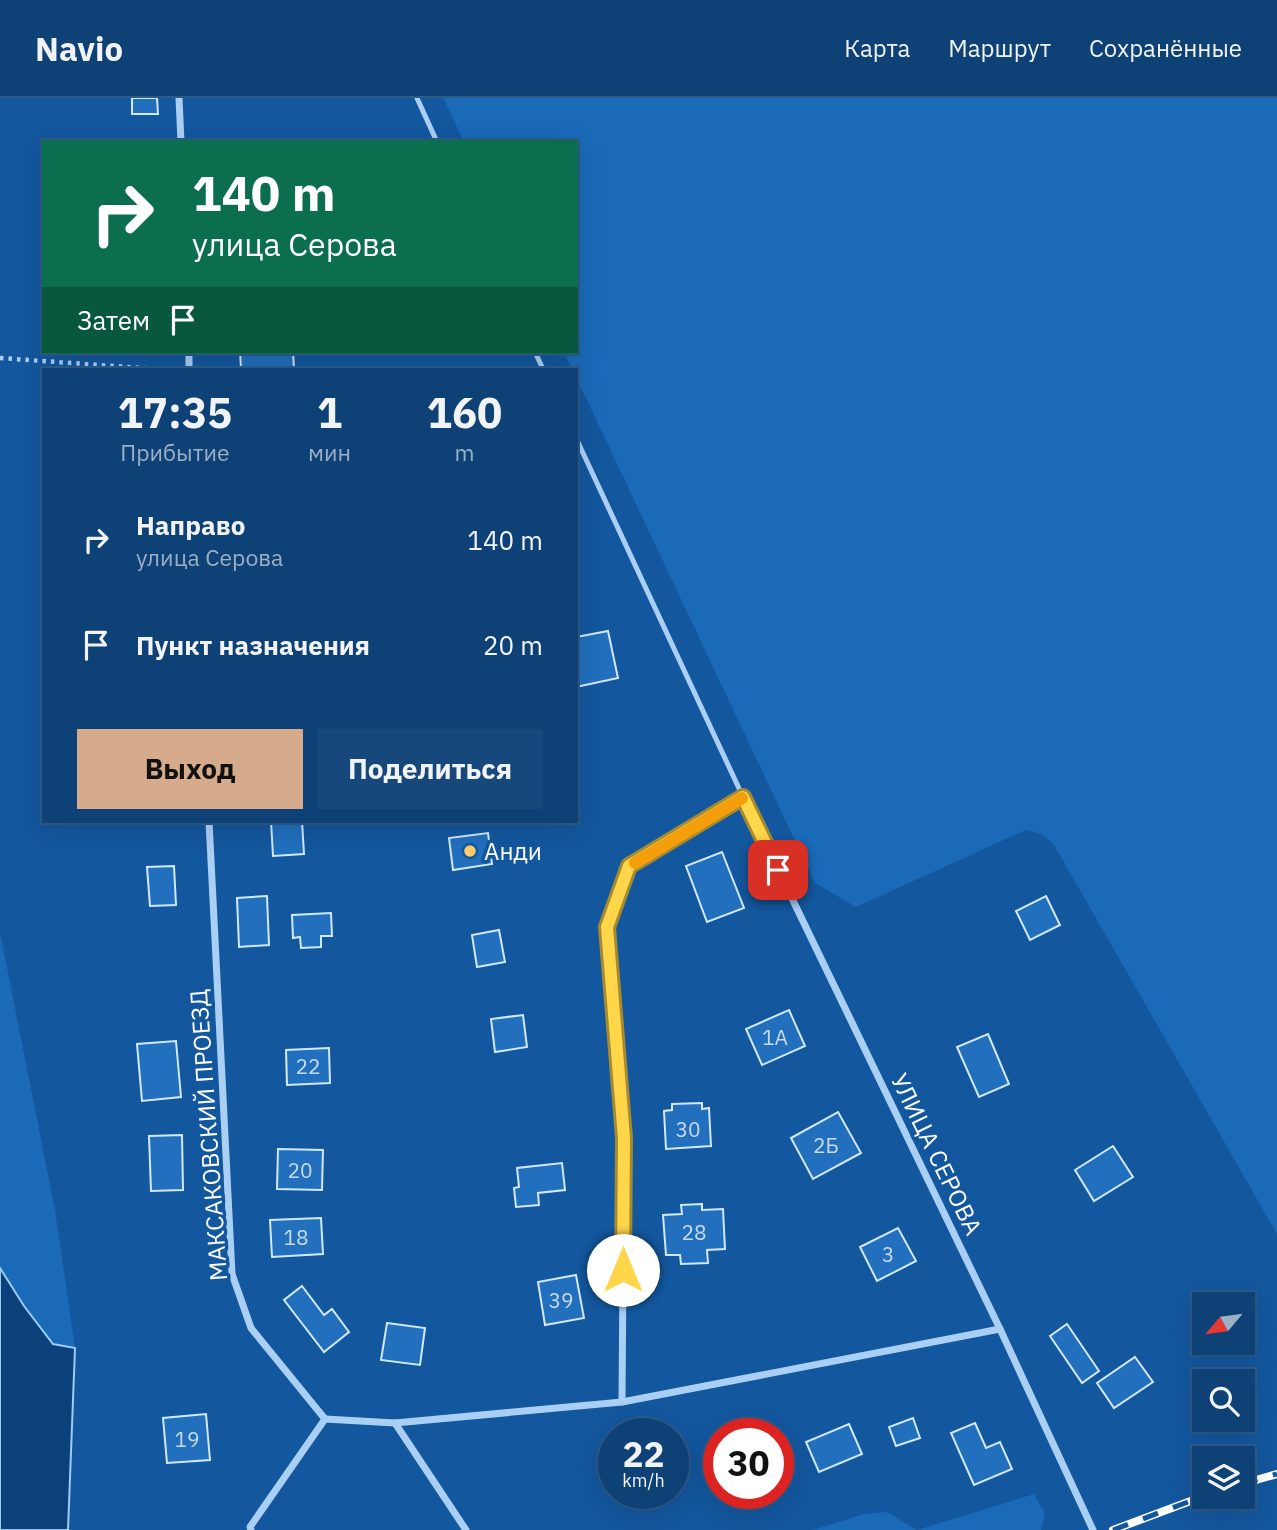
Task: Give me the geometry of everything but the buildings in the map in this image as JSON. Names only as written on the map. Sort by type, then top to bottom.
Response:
[{"type":"street","points":[[179,98],[181,140]]},
{"type":"street","points":[[622,1402],[624,1138],[607,927],[629,866],[743,797]]},
{"type":"street","name":"УЛИЦА СЕРОВА","points":[[743,797],[1000,1329],[1093,1530]]},
{"type":"street","name":"МАКСАКОВСКИЙ ПРОЕЗД","points":[[209,823],[232,1274],[251,1328],[325,1419]]},
{"type":"street","points":[[251,1530],[250,1527],[325,1419],[395,1423],[622,1402],[1000,1329]]},
{"type":"street","points":[[395,1423],[466,1530]]},
{"type":"lane","points":[[417,98],[436,140]]},
{"type":"lane","points":[[578,443],[743,797]]},
{"type":"path","points":[[0,358],[144,368]]},
{"type":"shaded area","points":[[443,98],[1277,98],[1277,1234],[1054,845],[1042,834],[1026,830],[856,907],[815,883],[578,381],[578,368],[572,368],[565,354],[578,354],[578,140],[463,140]]},
{"type":"shaded area","points":[[0,932],[55,1210],[75,1348],[53,1344],[0,1268]]},
{"type":"shaded area","points":[[0,1268],[53,1344],[75,1348],[68,1530],[0,1530]]},
{"type":"shaded area","points":[[1034,1494],[1045,1514],[1041,1530],[917,1530]]},
{"type":"shaded area","points":[[887,1512],[917,1530],[813,1530],[864,1514]]},
{"type":"railway","points":[[1255,1480],[1277,1474]]},
{"type":"railway","points":[[1113,1530],[1192,1500]]},
{"type":"slow traffic","points":[[635,863],[742,798]]},
{"type":"place","name":"Анди","points":[[470,851]]},
{"type":"route","points":[[623,1270],[624,1138],[607,927],[629,866],[743,797],[778,870]]}]
